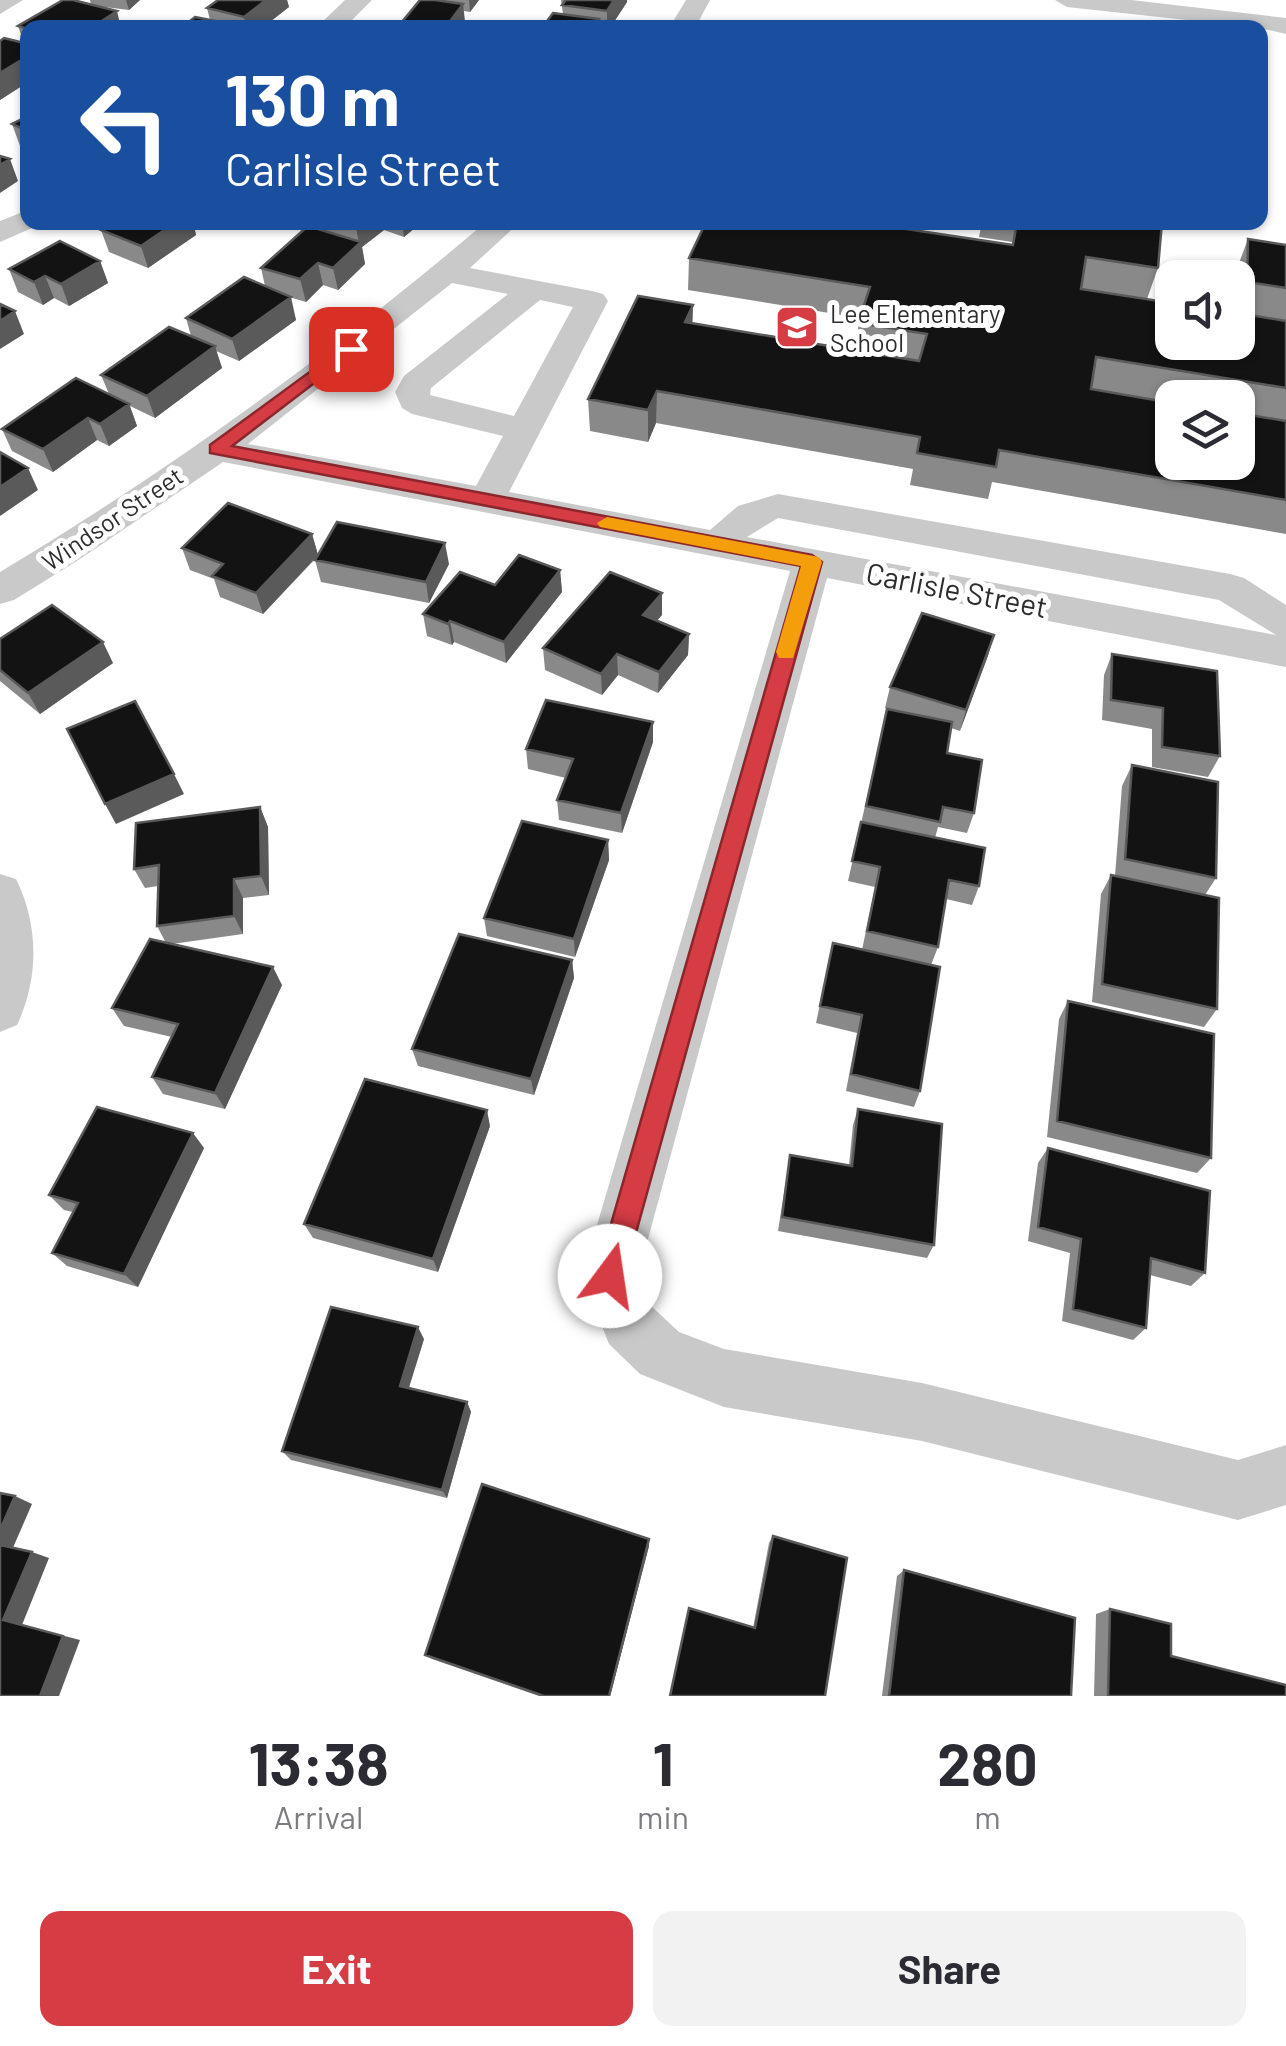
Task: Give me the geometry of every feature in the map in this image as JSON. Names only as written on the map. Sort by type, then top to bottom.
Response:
[{"type":"street","points":[[0,6],[10,0]]},
{"type":"street","points":[[337,20],[360,0]]},
{"type":"street","points":[[1067,0],[1235,20]]},
{"type":"street","name":"Windsor Street","points":[[0,590],[216,449],[448,273],[497,230]]},
{"type":"street","points":[[448,273],[592,301],[487,500]]},
{"type":"street","points":[[524,430],[424,406],[414,400],[412,392],[416,383],[534,289]]},
{"type":"street","name":"Carlisle Street","points":[[216,449],[1286,652]]},
{"type":"street","points":[[718,544],[736,523],[760,508],[778,506],[1230,588],[1286,624]]},
{"type":"street","points":[[812,562],[610,1276],[630,1324],[660,1354],[724,1378],[922,1412],[1238,1490],[1286,1475]]},
{"type":"street","points":[[0,893],[8,913],[8,981],[0,1010]]},
{"type":"building","points":[[63,0],[117,11],[103,20],[28,20]]},
{"type":"building","points":[[218,0],[266,0],[244,17],[207,8]]},
{"type":"building","points":[[420,0],[463,4],[451,20],[403,20]]},
{"type":"building","points":[[566,0],[614,0],[607,11],[562,5]]},
{"type":"building","points":[[553,13],[599,19],[598,20],[548,20]]},
{"type":"building","points":[[4,38],[20,42],[20,61],[0,73],[0,41]]},
{"type":"building","points":[[101,230],[164,230],[141,246]]},
{"type":"building","points":[[304,230],[321,230],[361,242],[333,268],[318,263],[300,279],[261,268]]},
{"type":"building","points":[[702,230],[913,230],[1013,245],[1016,230],[1161,230],[1155,268],[1086,257],[1081,289],[1155,300],[1155,360],[1255,360],[1255,316],[1286,321],[1286,388],[1096,357],[1091,389],[1155,400],[1155,477],[999,450],[996,467],[917,453],[920,437],[657,391],[648,410],[588,399],[638,296],[693,305],[685,322],[919,361],[927,334],[858,323],[870,287],[689,258]]},
{"type":"building","points":[[1248,239],[1286,245],[1286,288],[1255,283],[1255,260],[1248,260]]},
{"type":"building","points":[[60,241],[100,261],[61,284],[45,276],[34,282],[9,269]]},
{"type":"building","points":[[244,277],[291,297],[232,339],[186,318]]},
{"type":"building","points":[[0,304],[15,311],[0,321]]},
{"type":"building","points":[[169,327],[215,346],[147,396],[101,375]]},
{"type":"building","points":[[76,378],[129,404],[100,424],[88,418],[43,449],[2,429]]},
{"type":"building","points":[[1255,416],[1286,421],[1286,500],[1171,480],[1255,480]]},
{"type":"building","points":[[0,452],[28,468],[0,487]]},
{"type":"building","points":[[228,503],[312,534],[256,593],[212,576],[223,564],[182,548]]},
{"type":"building","points":[[337,522],[445,543],[426,582],[315,560]]},
{"type":"building","points":[[519,555],[560,570],[504,642],[423,614],[460,572],[495,585]]},
{"type":"building","points":[[610,572],[662,593],[643,615],[689,634],[659,672],[617,654],[601,674],[543,648]]},
{"type":"building","points":[[52,605],[103,642],[28,693],[0,670],[0,639]]},
{"type":"building","points":[[922,613],[994,635],[966,710],[890,687]]},
{"type":"building","points":[[1112,654],[1217,671],[1220,756],[1162,747],[1163,708],[1111,700]]},
{"type":"building","points":[[546,700],[653,722],[621,813],[557,800],[573,759],[526,749]]},
{"type":"building","points":[[135,701],[174,774],[105,804],[67,729]]},
{"type":"building","points":[[887,709],[952,722],[947,753],[982,760],[974,813],[943,807],[940,822],[866,806]]},
{"type":"building","points":[[1132,765],[1218,782],[1216,878],[1125,859]]},
{"type":"building","points":[[260,807],[261,876],[234,879],[234,916],[157,926],[159,865],[134,869],[136,823]]},
{"type":"building","points":[[522,821],[608,840],[574,939],[484,918]]},
{"type":"building","points":[[861,822],[985,848],[979,886],[949,880],[938,947],[867,931],[880,867],[852,861]]},
{"type":"building","points":[[1111,875],[1219,898],[1217,1009],[1102,984]]},
{"type":"building","points":[[459,934],[572,960],[531,1079],[412,1049]]},
{"type":"building","points":[[150,939],[273,967],[215,1093],[152,1077],[178,1024],[112,1008]]},
{"type":"building","points":[[833,943],[940,967],[920,1091],[851,1074],[862,1015],[820,1006]]},
{"type":"building","points":[[1068,1001],[1214,1034],[1211,1158],[1057,1121]]},
{"type":"building","points":[[365,1079],[487,1110],[433,1259],[304,1224]]},
{"type":"building","points":[[97,1107],[193,1133],[124,1274],[52,1253],[78,1203],[49,1195]]},
{"type":"building","points":[[858,1109],[942,1124],[934,1245],[782,1217],[790,1155],[852,1166]]},
{"type":"building","points":[[1048,1148],[1210,1191],[1205,1273],[1151,1258],[1146,1328],[1073,1309],[1081,1239],[1038,1227]]},
{"type":"building","points":[[331,1307],[418,1327],[400,1386],[467,1402],[442,1490],[282,1451]]},
{"type":"building","points":[[482,1484],[649,1539],[609,1696],[544,1696],[425,1655]]},
{"type":"building","points":[[0,1493],[15,1496],[0,1530]]},
{"type":"building","points":[[773,1536],[847,1558],[825,1696],[670,1696],[689,1608],[755,1628]]},
{"type":"building","points":[[0,1545],[32,1552],[3,1620],[63,1636],[40,1696],[0,1696]]},
{"type":"building","points":[[904,1570],[1075,1618],[1071,1696],[889,1696]]},
{"type":"building","points":[[1110,1609],[1171,1624],[1171,1656],[1286,1685],[1286,1696],[1108,1696]]},
{"type":"slow traffic","points":[[607,523],[812,562],[786,652]]},
{"type":"place","name":"Lee Elementary School","points":[[797,327]]},
{"type":"route","points":[[351,349],[216,449],[812,562],[610,1276]]}]
